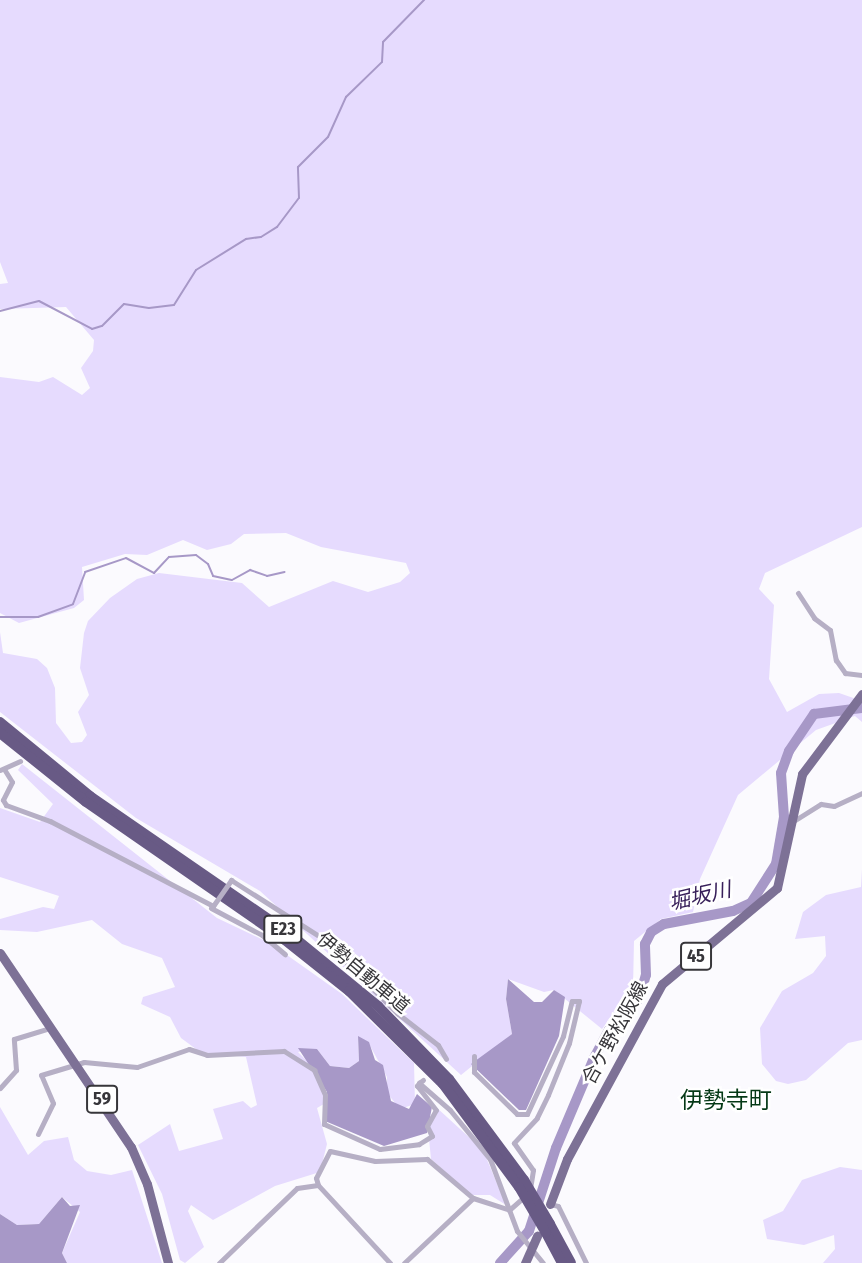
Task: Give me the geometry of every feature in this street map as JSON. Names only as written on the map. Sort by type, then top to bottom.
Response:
[{"type":"highway","name":"伊勢自動車道","points":[[0,722],[63,775],[281,928],[378,1006],[449,1079],[521,1183],[562,1263]]},
{"type":"highway","name":"伊勢自動車道","points":[[0,733],[86,802],[285,940],[356,998],[443,1084],[521,1183]]},
{"type":"highway","name":"伊勢自動車道","points":[[544,1231],[571,1263]]},
{"type":"main road","name":"合ケ野松阪線","points":[[550,1204],[567,1159],[647,1007],[670,976],[777,888],[802,774],[862,694]]},
{"type":"main road","name":"59","points":[[0,953],[79,1065],[131,1147],[147,1184],[168,1263]]},
{"type":"main road","points":[[526,1263],[532,1248],[544,1231]]},
{"type":"street","points":[[798,593],[814,618],[830,630],[836,660],[845,673],[862,676]]},
{"type":"street","points":[[20,761],[2,770],[12,782],[3,800],[6,805],[50,821],[212,907],[262,935],[285,954]]},
{"type":"street","points":[[792,822],[821,804],[834,806],[862,793]]},
{"type":"street","points":[[212,907],[231,880],[319,936],[397,1013],[438,1045],[446,1059]]},
{"type":"street","points":[[474,1056],[474,1072],[517,1114],[527,1114],[563,1036],[572,1000],[579,1001],[569,1043],[548,1094],[537,1118],[514,1143],[533,1170],[534,1182],[522,1201],[509,1210]]},
{"type":"street","points":[[0,1088],[16,1070],[14,1039],[53,1027]]},
{"type":"street","points":[[38,1134],[53,1103],[41,1075],[100,1060],[137,1067],[189,1049],[207,1055],[284,1051],[314,1070],[325,1095],[324,1124],[380,1149],[419,1144],[432,1136],[427,1126],[436,1110],[421,1082],[450,1110],[482,1148],[517,1231],[543,1263]]},
{"type":"street","points":[[390,1263],[318,1185],[316,1178],[330,1151],[336,1149],[375,1161],[427,1159],[473,1198],[509,1210]]},
{"type":"street","points":[[219,1263],[297,1188],[318,1185]]},
{"type":"street","points":[[404,1263],[473,1198]]},
{"type":"street","points":[[550,1204],[558,1206],[586,1263]]},
{"type":"shaded area","points":[[0,0],[862,0],[862,527],[765,573],[759,589],[774,605],[769,679],[787,712],[819,694],[839,693],[862,701],[862,722],[855,716],[816,730],[738,795],[700,879],[693,912],[661,919],[634,941],[633,988],[602,1029],[554,990],[544,992],[508,979],[506,999],[512,1034],[461,1075],[260,891],[136,818],[0,712],[0,632],[3,653],[37,659],[47,668],[55,688],[56,723],[71,743],[82,742],[87,735],[78,712],[89,695],[80,668],[88,621],[110,598],[137,579],[159,573],[242,583],[269,607],[333,581],[368,592],[400,582],[410,573],[406,563],[321,547],[286,533],[244,534],[231,544],[207,550],[183,540],[147,555],[125,554],[82,567],[84,600],[74,608],[19,623],[0,613],[0,377],[39,382],[53,377],[82,395],[90,388],[81,368],[93,351],[94,340],[66,307],[0,309],[0,284],[8,283],[0,262]]},
{"type":"shaded area","points":[[22,764],[217,918],[270,943],[342,994],[414,1063],[415,1104],[400,1109],[387,1093],[387,1077],[368,1042],[358,1037],[359,1061],[349,1068],[330,1066],[317,1049],[298,1052],[311,1065],[329,1101],[317,1108],[327,1144],[320,1172],[275,1186],[213,1220],[191,1205],[188,1211],[204,1247],[185,1263],[180,1260],[162,1194],[138,1145],[170,1124],[179,1151],[223,1139],[213,1109],[243,1101],[251,1108],[257,1105],[246,1057],[200,1052],[181,1038],[170,1017],[141,1004],[143,997],[175,987],[162,958],[122,944],[92,920],[37,932],[0,930],[0,919],[43,907],[54,909],[59,896],[0,877],[0,808],[40,822],[53,804],[18,770]]},
{"type":"shaded area","points":[[862,869],[862,1040],[848,1043],[806,1080],[788,1084],[776,1081],[762,1064],[760,1028],[782,991],[813,973],[826,956],[825,936],[795,939],[803,912],[826,895],[861,887]]},
{"type":"shaded area","points":[[508,979],[534,1002],[542,1002],[554,990],[565,997],[559,1036],[526,1110],[519,1110],[471,1064],[512,1034],[506,999]]},
{"type":"shaded area","points":[[358,1036],[369,1042],[375,1060],[383,1065],[391,1101],[409,1109],[417,1094],[432,1107],[427,1133],[384,1146],[325,1121],[327,1092],[298,1048],[317,1049],[330,1066],[349,1068],[359,1061]]},
{"type":"shaded area","points":[[0,1107],[28,1155],[44,1141],[68,1137],[74,1160],[87,1171],[111,1175],[132,1170],[162,1263],[67,1263],[62,1253],[80,1212],[62,1197],[39,1224],[17,1225],[0,1214]]},
{"type":"shaded area","points":[[436,1107],[483,1150],[506,1205],[490,1195],[471,1195],[431,1159],[428,1129]]},
{"type":"shaded area","points":[[840,1167],[862,1170],[862,1263],[823,1263],[835,1249],[834,1235],[804,1245],[767,1239],[763,1220],[783,1211],[802,1180]]},
{"type":"shaded area","points":[[62,1197],[70,1206],[80,1205],[62,1253],[67,1263],[0,1263],[0,1214],[17,1225],[39,1224]]},
{"type":"waterway","points":[[0,311],[39,301],[92,329],[102,326],[124,304],[149,308],[174,305],[196,270],[246,239],[261,237],[277,227],[299,198],[298,167],[328,137],[346,97],[382,62],[383,42],[424,0]]},
{"type":"waterway","points":[[0,617],[38,617],[73,604],[85,572],[126,558],[154,573],[169,557],[196,555],[208,564],[213,576],[232,580],[250,570],[267,576],[285,572]]},
{"type":"waterway","name":"堀坂川","points":[[500,1263],[529,1231],[556,1148],[594,1058],[609,1030],[639,999],[646,975],[645,944],[651,932],[664,924],[733,911],[751,903],[776,864],[784,817],[781,773],[789,751],[814,714],[862,708]]},
{"type":"district","name":"伊勢寺町","points":[[726,1100]]}]
